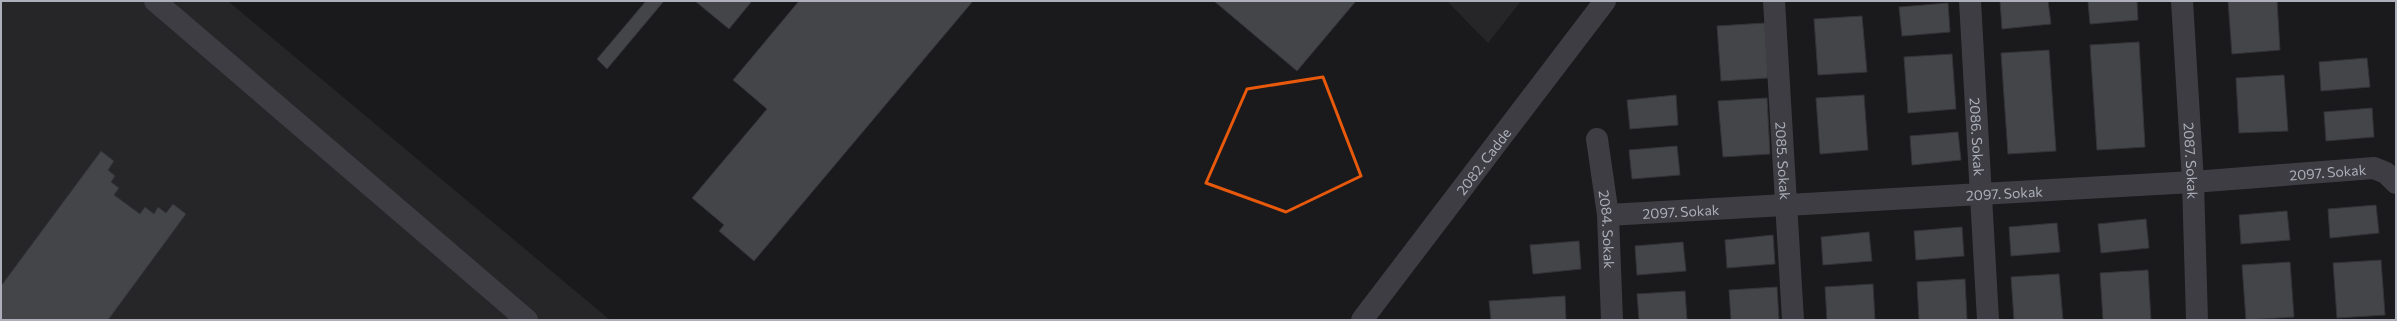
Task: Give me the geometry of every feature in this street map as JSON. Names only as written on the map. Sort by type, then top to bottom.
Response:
[{"type":"street","points":[[155,1],[527,320]]},
{"type":"street","name":"2082. Cadde","points":[[1362,320],[1605,1]]},
{"type":"street","name":"2085. Sokak","points":[[1774,1],[1793,320]]},
{"type":"street","name":"2086. Sokak","points":[[1970,1],[1988,320]]},
{"type":"street","name":"2087. Sokak","points":[[2182,1],[2193,182],[2197,320]]},
{"type":"street","name":"2084. Sokak","points":[[1597,139],[1608,215],[1612,320]]},
{"type":"street","name":"2097. Sokak","points":[[1608,215],[2193,182],[2374,168],[2386,173],[2396,183]]},
{"type":"highlighted area","points":[[1323,77],[1361,176],[1286,212],[1206,183],[1247,89]]},
{"type":"shaded area","points":[[1,1],[228,1],[610,320],[1,320]]},
{"type":"shaded area","points":[[1447,1],[1521,1],[1488,43]]},
{"type":"building","points":[[646,1],[664,1],[607,69],[597,59]]},
{"type":"building","points":[[695,1],[752,1],[729,29]]},
{"type":"building","points":[[799,1],[973,1],[754,261],[719,231],[724,225],[692,198],[767,109],[733,80]]},
{"type":"building","points":[[1214,1],[1356,1],[1297,71]]},
{"type":"building","points":[[2000,1],[2048,1],[2051,24],[2002,29]]},
{"type":"building","points":[[2088,1],[2137,1],[2138,20],[2090,24]]},
{"type":"building","points":[[2228,1],[2277,1],[2280,50],[2232,54]]},
{"type":"building","points":[[1948,3],[1950,32],[1902,36],[1899,7]]},
{"type":"building","points":[[1862,16],[1867,72],[1818,75],[1814,19]]},
{"type":"building","points":[[1765,23],[1768,78],[1721,81],[1717,26]]},
{"type":"building","points":[[2139,42],[2145,147],[2097,150],[2090,45]]},
{"type":"building","points":[[2049,50],[2056,151],[2008,154],[2001,53]]},
{"type":"building","points":[[1952,54],[1956,109],[1908,113],[1904,57]]},
{"type":"building","points":[[2367,58],[2370,87],[2321,91],[2319,62]]},
{"type":"building","points":[[2284,75],[2288,131],[2239,133],[2236,78]]},
{"type":"building","points":[[1676,95],[1678,125],[1630,129],[1627,100]]},
{"type":"building","points":[[1864,95],[1868,150],[1820,154],[1816,98]]},
{"type":"building","points":[[1767,98],[1770,154],[1723,157],[1718,101]]},
{"type":"building","points":[[2372,108],[2374,137],[2326,141],[2324,112]]},
{"type":"building","points":[[1958,132],[1961,160],[1912,165],[1910,136]]},
{"type":"building","points":[[1677,146],[1680,175],[1632,179],[1629,150]]},
{"type":"building","points":[[101,151],[114,161],[108,170],[115,176],[111,182],[119,188],[114,195],[140,214],[145,207],[154,214],[158,207],[166,213],[173,204],[186,214],[108,320],[1,320],[1,286]]},
{"type":"building","points":[[2376,205],[2379,233],[2330,238],[2328,209]]},
{"type":"building","points":[[2287,211],[2290,240],[2241,244],[2239,215]]},
{"type":"building","points":[[2146,219],[2149,248],[2101,253],[2098,224]]},
{"type":"building","points":[[2057,223],[2060,252],[2011,256],[2009,227]]},
{"type":"building","points":[[1962,227],[1964,256],[1916,260],[1914,231]]},
{"type":"building","points":[[1869,232],[1872,261],[1823,265],[1821,237]]},
{"type":"building","points":[[1773,235],[1775,264],[1727,268],[1725,240]]},
{"type":"building","points":[[1579,241],[1581,269],[1533,274],[1530,245]]},
{"type":"building","points":[[1683,242],[1686,271],[1637,275],[1635,246]]},
{"type":"building","points":[[2381,260],[2385,315],[2337,318],[2333,263]]},
{"type":"building","points":[[2290,262],[2294,317],[2246,320],[2242,265]]},
{"type":"building","points":[[2148,270],[2151,320],[2103,320],[2100,273]]},
{"type":"building","points":[[2059,274],[2063,320],[2014,320],[2011,277]]},
{"type":"building","points":[[1965,279],[1967,320],[1919,320],[1917,282]]},
{"type":"building","points":[[1873,284],[1875,320],[1827,320],[1825,287]]},
{"type":"building","points":[[1777,287],[1779,320],[1731,320],[1729,290]]},
{"type":"building","points":[[1685,291],[1687,320],[1639,320],[1637,294]]},
{"type":"building","points":[[1565,296],[1566,320],[1491,320],[1489,301]]}]
